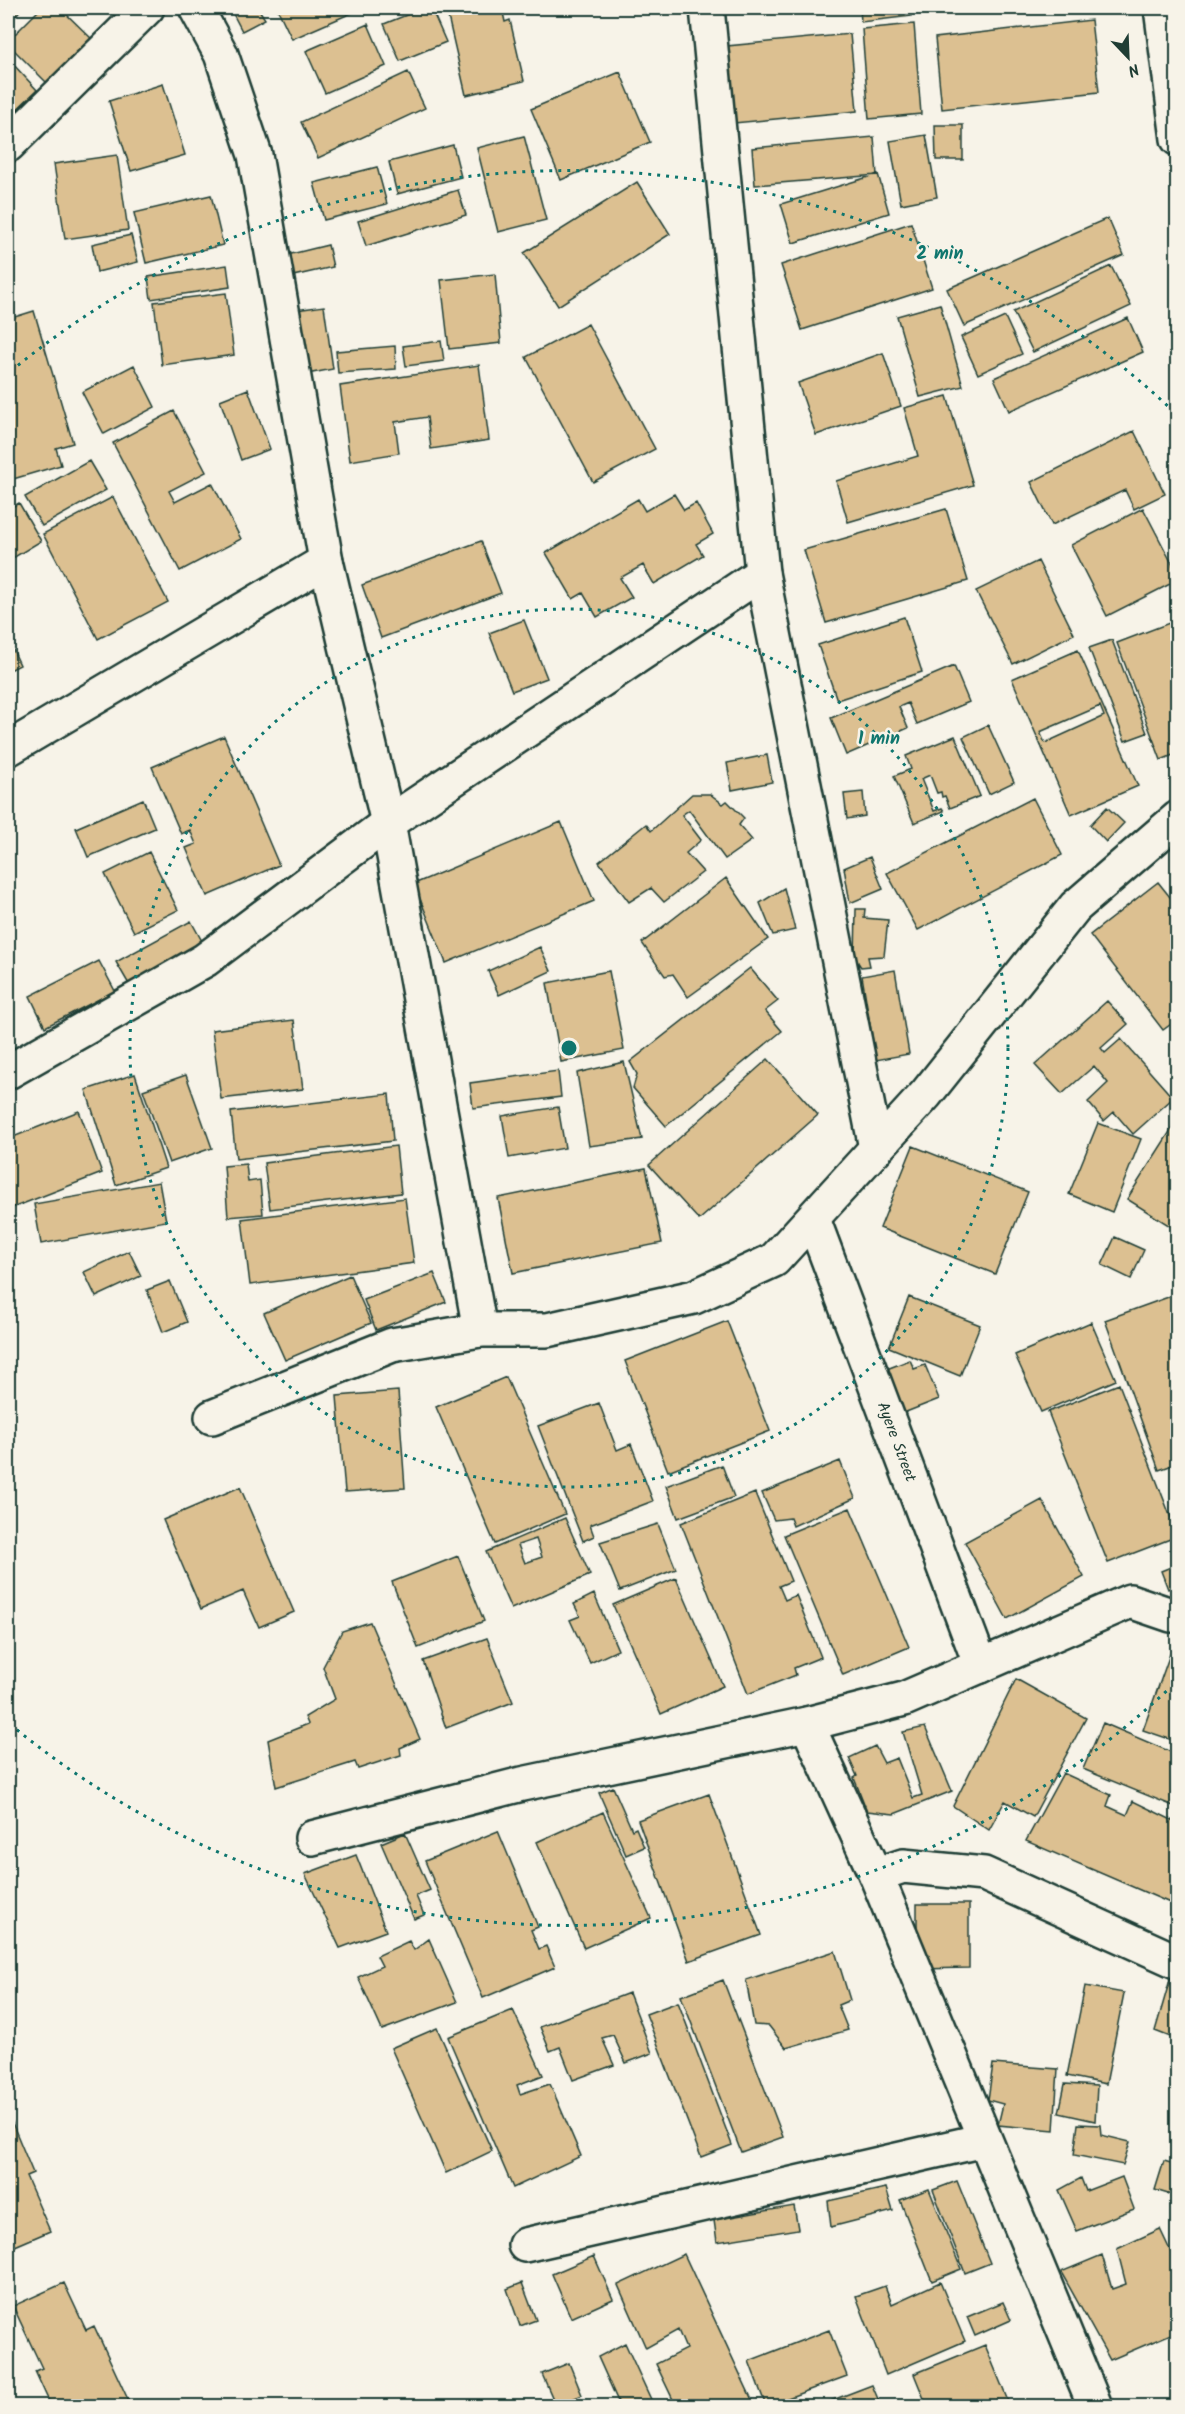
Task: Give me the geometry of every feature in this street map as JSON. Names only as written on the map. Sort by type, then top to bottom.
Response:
[{"type":"street","points":[[8,145],[147,8]]},
{"type":"street","points":[[196,8],[220,54],[255,155],[326,561],[388,823],[480,1330]]},
{"type":"street","points":[[707,8],[762,573],[876,1148]]},
{"type":"street","points":[[1161,8],[1178,139]]},
{"type":"street","points":[[8,749],[326,561]]},
{"type":"street","points":[[8,1072],[205,960],[388,823],[762,573]]},
{"type":"street","points":[[212,1417],[392,1345],[480,1330],[547,1330],[694,1297],[774,1260],[926,1094],[1076,907],[1178,818]]},
{"type":"street","name":"Ayere Street","points":[[813,1219],[981,1666]]},
{"type":"street","points":[[312,1838],[522,1784],[807,1724],[904,1700],[1130,1601],[1171,1615]]},
{"type":"street","points":[[807,1724],[876,1875],[1095,2406]]},
{"type":"street","points":[[876,1875],[903,1866],[984,1874],[1178,1962]]},
{"type":"street","points":[[525,2245],[984,2140]]},
{"type":"building","points":[[8,8],[22,8],[8,25]]},
{"type":"building","points":[[41,8],[60,8],[95,42],[51,87],[8,44],[8,41]]},
{"type":"building","points":[[230,8],[258,8],[265,19],[242,31]]},
{"type":"building","points":[[277,8],[363,8],[292,39]]},
{"type":"building","points":[[424,8],[431,8],[446,42],[400,61],[384,24]]},
{"type":"building","points":[[446,8],[502,8],[505,22],[510,20],[524,81],[466,95]]},
{"type":"building","points":[[860,8],[910,8],[911,16],[861,22]]},
{"type":"building","points":[[921,8],[958,8],[958,9],[922,12]]},
{"type":"building","points":[[1091,20],[1099,92],[942,109],[935,38]]},
{"type":"building","points":[[368,24],[386,66],[325,93],[306,51]]},
{"type":"building","points":[[914,24],[921,114],[869,119],[862,29]]},
{"type":"building","points":[[850,34],[857,111],[734,123],[727,46]]},
{"type":"building","points":[[12,63],[37,90],[11,115],[8,111],[8,67]]},
{"type":"building","points":[[408,72],[425,108],[318,158],[301,122]]},
{"type":"building","points":[[620,72],[650,142],[561,180],[531,109]]},
{"type":"building","points":[[163,84],[185,155],[131,171],[109,101]]},
{"type":"building","points":[[935,125],[963,125],[963,160],[936,160]]},
{"type":"building","points":[[926,135],[937,197],[901,204],[890,141]]},
{"type":"building","points":[[524,136],[546,220],[498,232],[477,148]]},
{"type":"building","points":[[874,137],[877,175],[755,185],[752,148]]},
{"type":"building","points":[[453,145],[461,177],[397,194],[389,162]]},
{"type":"building","points":[[117,155],[128,230],[65,239],[54,164]]},
{"type":"building","points":[[377,167],[387,204],[324,220],[314,183]]},
{"type":"building","points":[[878,174],[889,213],[793,243],[781,204]]},
{"type":"building","points":[[637,182],[670,234],[558,306],[524,253]]},
{"type":"building","points":[[458,190],[466,215],[366,246],[358,221]]},
{"type":"building","points":[[211,195],[223,245],[146,263],[134,213]]},
{"type":"building","points":[[1108,218],[1124,255],[964,326],[947,289]]},
{"type":"building","points":[[911,223],[932,288],[802,330],[781,265]]},
{"type":"building","points":[[131,235],[138,262],[97,272],[92,244]]},
{"type":"building","points":[[328,245],[333,267],[293,276],[287,255]]},
{"type":"building","points":[[227,265],[230,287],[151,299],[148,277]]},
{"type":"building","points":[[1111,266],[1131,306],[1033,352],[1013,312]]},
{"type":"building","points":[[495,274],[501,343],[449,349],[441,280]]},
{"type":"building","points":[[226,293],[234,355],[162,365],[154,302]]},
{"type":"building","points":[[940,304],[963,386],[920,397],[897,316]]},
{"type":"building","points":[[324,306],[333,369],[307,374],[296,310]]},
{"type":"building","points":[[34,311],[73,443],[56,448],[61,465],[13,479],[8,459],[8,435],[11,434],[8,421],[8,319]]},
{"type":"building","points":[[1005,317],[1022,354],[978,374],[961,337]]},
{"type":"building","points":[[1128,318],[1143,352],[1009,411],[994,378]]},
{"type":"building","points":[[588,324],[655,449],[593,482],[526,357]]},
{"type":"building","points":[[441,341],[444,361],[406,366],[403,346]]},
{"type":"building","points":[[395,346],[396,369],[338,373],[336,351]]},
{"type":"building","points":[[883,353],[901,406],[816,435],[798,383]]},
{"type":"building","points":[[134,365],[155,407],[104,434],[82,392]]},
{"type":"building","points":[[479,365],[489,440],[431,449],[427,417],[395,422],[399,453],[350,461],[340,386]]},
{"type":"building","points":[[248,389],[270,449],[241,460],[220,400]]},
{"type":"building","points":[[947,396],[973,485],[848,522],[836,481],[918,456],[904,408]]},
{"type":"building","points":[[174,411],[206,472],[169,491],[175,502],[212,483],[241,539],[180,571],[113,443]]},
{"type":"building","points":[[1134,431],[1165,494],[1134,509],[1125,490],[1052,525],[1031,482]]},
{"type":"building","points":[[89,461],[106,490],[42,526],[25,497]]},
{"type":"building","points":[[674,494],[684,510],[696,503],[713,534],[696,544],[703,555],[654,584],[643,565],[620,578],[632,597],[597,617],[583,593],[573,599],[546,553],[638,499],[645,511]]},
{"type":"building","points":[[113,497],[168,602],[98,639],[43,534]]},
{"type":"building","points":[[19,503],[41,541],[8,561],[8,509]]},
{"type":"building","points":[[1143,508],[1178,575],[1178,580],[1107,616],[1071,545]]},
{"type":"building","points":[[946,509],[968,581],[826,623],[804,550]]},
{"type":"building","points":[[481,541],[501,593],[381,638],[362,585]]},
{"type":"building","points":[[1038,561],[1074,634],[1013,664],[976,591]]},
{"type":"building","points":[[904,617],[922,672],[837,700],[818,645]]},
{"type":"building","points":[[524,620],[547,678],[512,691],[489,633]]},
{"type":"building","points":[[1177,620],[1178,753],[1161,760],[1117,643]]},
{"type":"building","points":[[8,639],[20,665],[8,671]]},
{"type":"building","points":[[1112,640],[1147,733],[1125,741],[1089,648]]},
{"type":"building","points":[[1078,650],[1138,786],[1071,815],[1012,679]],"holes":[[[1100,706],[1104,716],[1045,743],[1040,732]]]},
{"type":"building","points":[[954,666],[969,702],[917,724],[908,703],[899,707],[908,728],[846,755],[831,718]]},
{"type":"building","points":[[988,725],[1014,782],[989,794],[963,737]]},
{"type":"building","points":[[224,736],[279,865],[207,896],[186,848],[196,844],[190,830],[181,834],[152,767]]},
{"type":"building","points":[[955,736],[980,796],[950,808],[945,796],[942,797],[941,792],[937,793],[930,775],[921,779],[934,811],[942,808],[944,811],[914,823],[894,776],[911,769],[906,756]]},
{"type":"building","points":[[767,755],[772,782],[732,790],[727,763]]},
{"type":"building","points":[[863,792],[865,816],[847,819],[844,794]]},
{"type":"building","points":[[692,794],[710,794],[723,804],[727,801],[744,818],[739,825],[752,840],[725,859],[689,810],[682,815],[701,840],[686,853],[703,872],[664,902],[651,888],[629,902],[599,862],[646,824],[651,831]]},
{"type":"building","points":[[1033,798],[1062,855],[918,930],[887,873]]},
{"type":"building","points":[[143,799],[155,828],[88,857],[76,828]]},
{"type":"building","points":[[1107,807],[1124,823],[1106,842],[1090,825]]},
{"type":"building","points":[[561,822],[594,901],[446,963],[414,884]]},
{"type":"building","points":[[149,852],[178,910],[134,932],[105,874]]},
{"type":"building","points":[[870,857],[883,889],[850,903],[844,868]]},
{"type":"building","points":[[726,878],[768,939],[688,997],[673,974],[665,976],[642,943]]},
{"type":"building","points":[[1158,882],[1178,907],[1178,1019],[1163,1030],[1090,935]]},
{"type":"building","points":[[784,888],[795,930],[773,935],[760,903]]},
{"type":"building","points":[[856,909],[865,909],[864,918],[888,920],[884,956],[868,957],[870,966],[861,967],[855,958]]},
{"type":"building","points":[[191,921],[208,952],[134,993],[116,962]]},
{"type":"building","points":[[540,947],[551,971],[499,995],[488,971]]},
{"type":"building","points":[[99,961],[115,991],[45,1027],[30,996]]},
{"type":"building","points":[[750,968],[778,1001],[765,1011],[782,1031],[666,1126],[633,1088],[637,1074],[630,1062]]},
{"type":"building","points":[[895,970],[909,1054],[876,1060],[862,976]]},
{"type":"building","points":[[609,971],[624,1050],[561,1062],[547,983]]},
{"type":"building","points":[[1107,1001],[1128,1024],[1101,1048],[1105,1053],[1121,1039],[1173,1098],[1133,1134],[1114,1112],[1104,1121],[1088,1102],[1108,1083],[1094,1066],[1062,1094],[1035,1065]]},
{"type":"building","points":[[294,1020],[303,1089],[221,1099],[212,1030]]},
{"type":"building","points":[[768,1059],[818,1115],[699,1220],[649,1165]]},
{"type":"building","points":[[624,1062],[642,1139],[589,1146],[577,1073]]},
{"type":"building","points":[[558,1071],[561,1097],[473,1108],[470,1083]]},
{"type":"building","points":[[135,1074],[166,1168],[116,1185],[86,1090]]},
{"type":"building","points":[[186,1075],[212,1148],[169,1163],[143,1090]]},
{"type":"building","points":[[389,1094],[393,1141],[236,1159],[231,1112]]},
{"type":"building","points":[[558,1107],[565,1148],[509,1158],[502,1116]]},
{"type":"building","points":[[79,1111],[102,1173],[12,1208],[8,1198],[8,1139]]},
{"type":"building","points":[[1178,1119],[1178,1231],[1127,1199]]},
{"type":"building","points":[[1098,1123],[1141,1139],[1112,1212],[1069,1194]]},
{"type":"building","points":[[396,1146],[401,1193],[270,1209],[264,1163]]},
{"type":"building","points":[[913,1146],[1028,1192],[995,1274],[880,1228]]},
{"type":"building","points":[[246,1164],[248,1182],[260,1180],[263,1214],[228,1217],[224,1166]]},
{"type":"building","points":[[646,1168],[662,1243],[513,1273],[498,1198]]},
{"type":"building","points":[[159,1182],[166,1221],[41,1244],[34,1204]]},
{"type":"building","points":[[405,1198],[414,1263],[250,1285],[242,1219]]},
{"type":"building","points":[[1115,1237],[1144,1250],[1131,1279],[1102,1265]]},
{"type":"building","points":[[129,1251],[141,1276],[96,1297],[84,1272]]},
{"type":"building","points":[[434,1273],[446,1302],[376,1330],[364,1300]]},
{"type":"building","points":[[350,1275],[371,1323],[285,1360],[264,1313]]},
{"type":"building","points":[[170,1281],[187,1322],[163,1332],[147,1290]]},
{"type":"building","points":[[1174,1295],[1178,1305],[1178,1463],[1159,1470],[1105,1320]]},
{"type":"building","points":[[909,1297],[980,1325],[960,1376],[889,1347]]},
{"type":"building","points":[[727,1321],[770,1431],[668,1471],[625,1361]]},
{"type":"building","points":[[1091,1322],[1116,1380],[1041,1412],[1015,1355]]},
{"type":"building","points":[[910,1360],[914,1369],[925,1365],[939,1399],[896,1416],[879,1372]]},
{"type":"building","points":[[506,1377],[565,1514],[495,1544],[436,1407]]},
{"type":"building","points":[[1119,1384],[1178,1536],[1108,1563],[1048,1412]]},
{"type":"building","points":[[398,1391],[405,1488],[345,1492],[337,1396]]},
{"type":"building","points":[[599,1403],[617,1450],[631,1444],[653,1501],[590,1525],[594,1536],[583,1541],[538,1426]]},
{"type":"building","points":[[840,1461],[855,1498],[793,1526],[790,1518],[774,1520],[762,1493]]},
{"type":"building","points":[[722,1465],[734,1497],[678,1518],[666,1486]]},
{"type":"building","points":[[240,1487],[294,1612],[259,1627],[243,1591],[201,1609],[163,1520]]},
{"type":"building","points":[[755,1493],[791,1581],[779,1586],[785,1600],[796,1595],[821,1657],[794,1668],[796,1675],[748,1694],[681,1523]]},
{"type":"building","points":[[1042,1500],[1084,1577],[1007,1619],[965,1542]]},
{"type":"building","points":[[850,1508],[909,1647],[843,1675],[784,1535]]},
{"type":"building","points":[[565,1518],[590,1575],[511,1609],[486,1552]],"holes":[[[536,1539],[542,1557],[525,1563],[518,1545]]]},
{"type":"building","points":[[658,1524],[676,1569],[620,1591],[600,1542]]},
{"type":"building","points":[[458,1556],[484,1621],[418,1648],[392,1582]]},
{"type":"building","points":[[1178,1564],[1178,1585],[1168,1589],[1161,1571]]},
{"type":"building","points":[[676,1578],[723,1686],[661,1714],[613,1605]]},
{"type":"building","points":[[594,1594],[618,1650],[590,1663],[570,1620],[580,1616],[574,1604]]},
{"type":"building","points":[[370,1622],[420,1739],[400,1748],[401,1755],[358,1769],[355,1762],[276,1787],[268,1740],[308,1724],[305,1717],[335,1699],[323,1667],[342,1631]]},
{"type":"building","points":[[487,1638],[513,1702],[446,1728],[423,1661]]},
{"type":"building","points":[[1170,1654],[1178,1657],[1178,1742],[1143,1730]]},
{"type":"building","points":[[1016,1679],[1086,1718],[1033,1817],[1005,1801],[989,1830],[953,1806]]},
{"type":"building","points":[[1103,1723],[1178,1755],[1178,1808],[1083,1769]]},
{"type":"building","points":[[925,1727],[952,1791],[894,1814],[867,1811],[849,1758],[875,1746],[884,1763],[897,1758],[913,1798],[922,1795],[903,1732]]},
{"type":"building","points":[[1063,1773],[1111,1795],[1107,1806],[1127,1815],[1133,1801],[1178,1823],[1177,1906],[1026,1841]]},
{"type":"building","points":[[613,1787],[632,1830],[636,1828],[644,1847],[626,1855],[599,1793]]},
{"type":"building","points":[[709,1794],[761,1935],[689,1961],[638,1820]]},
{"type":"building","points":[[603,1812],[651,1918],[584,1948],[537,1842]]},
{"type":"building","points":[[498,1831],[538,1927],[531,1930],[539,1949],[546,1946],[555,1967],[483,1998],[425,1861]]},
{"type":"building","points":[[405,1833],[430,1890],[416,1896],[424,1915],[414,1919],[381,1843]]},
{"type":"building","points":[[356,1855],[386,1931],[340,1948],[305,1874]]},
{"type":"building","points":[[917,1904],[969,1904],[969,1968],[917,1969]]},
{"type":"building","points":[[429,1939],[457,2002],[382,2030],[358,1977],[382,1966],[377,1956],[409,1941],[414,1950]]},
{"type":"building","points":[[835,1951],[850,2000],[838,2005],[848,2030],[786,2048],[769,2026],[754,2025],[746,1980]]},
{"type":"building","points":[[1171,1976],[1178,1979],[1178,2040],[1155,2031]]},
{"type":"building","points":[[723,1980],[783,2137],[741,2152],[681,1996]]},
{"type":"building","points":[[1085,1986],[1124,1993],[1106,2084],[1067,2076]]},
{"type":"building","points":[[629,1993],[652,2053],[626,2063],[613,2035],[602,2038],[614,2065],[573,2080],[560,2047],[550,2051],[540,2027]]},
{"type":"building","points":[[678,2002],[732,2145],[701,2157],[646,2014]]},
{"type":"building","points":[[513,2010],[543,2075],[517,2085],[520,2094],[550,2084],[581,2156],[513,2188],[448,2037]]},
{"type":"building","points":[[437,2028],[492,2151],[446,2173],[391,2048]]},
{"type":"building","points":[[993,2064],[1058,2069],[1054,2130],[998,2125],[1003,2104],[988,2100]]},
{"type":"building","points":[[1065,2084],[1097,2086],[1095,2121],[1059,2113]]},
{"type":"building","points":[[8,2113],[33,2173],[26,2176],[50,2231],[8,2249]]},
{"type":"building","points":[[1078,2124],[1100,2125],[1101,2135],[1130,2142],[1123,2165],[1074,2155]]},
{"type":"building","points":[[1164,2161],[1178,2165],[1178,2197],[1155,2190]]},
{"type":"building","points":[[1122,2177],[1134,2209],[1077,2231],[1059,2190],[1081,2178],[1086,2191]]},
{"type":"building","points":[[957,2181],[990,2263],[965,2273],[933,2190]]},
{"type":"building","points":[[886,2188],[893,2211],[831,2227],[828,2201]]},
{"type":"building","points":[[929,2189],[961,2269],[932,2281],[900,2200]]},
{"type":"building","points":[[794,2206],[798,2229],[717,2242],[714,2220]]},
{"type":"building","points":[[1160,2229],[1178,2267],[1178,2331],[1110,2360],[1061,2272],[1102,2255],[1112,2289],[1126,2284],[1117,2249]]},
{"type":"building","points":[[684,2254],[752,2400],[739,2406],[676,2406],[656,2364],[686,2349],[678,2330],[646,2348],[618,2285]]},
{"type":"building","points":[[594,2256],[613,2299],[571,2318],[552,2274]]},
{"type":"building","points":[[940,2282],[965,2341],[886,2375],[856,2296],[885,2286],[892,2304]]},
{"type":"building","points":[[64,2283],[86,2330],[94,2326],[131,2406],[51,2406],[35,2371],[42,2368],[13,2306]]},
{"type":"building","points":[[522,2283],[536,2320],[520,2326],[507,2289]]},
{"type":"building","points":[[1003,2302],[1011,2320],[975,2336],[967,2317]]},
{"type":"building","points":[[829,2330],[847,2376],[766,2406],[749,2361]]},
{"type":"building","points":[[625,2343],[654,2406],[620,2406],[598,2357]]},
{"type":"building","points":[[985,2345],[1010,2406],[927,2406],[914,2374]]},
{"type":"building","points":[[569,2363],[582,2395],[556,2406],[542,2374]]},
{"type":"building","points":[[872,2385],[881,2406],[817,2406]]}]
